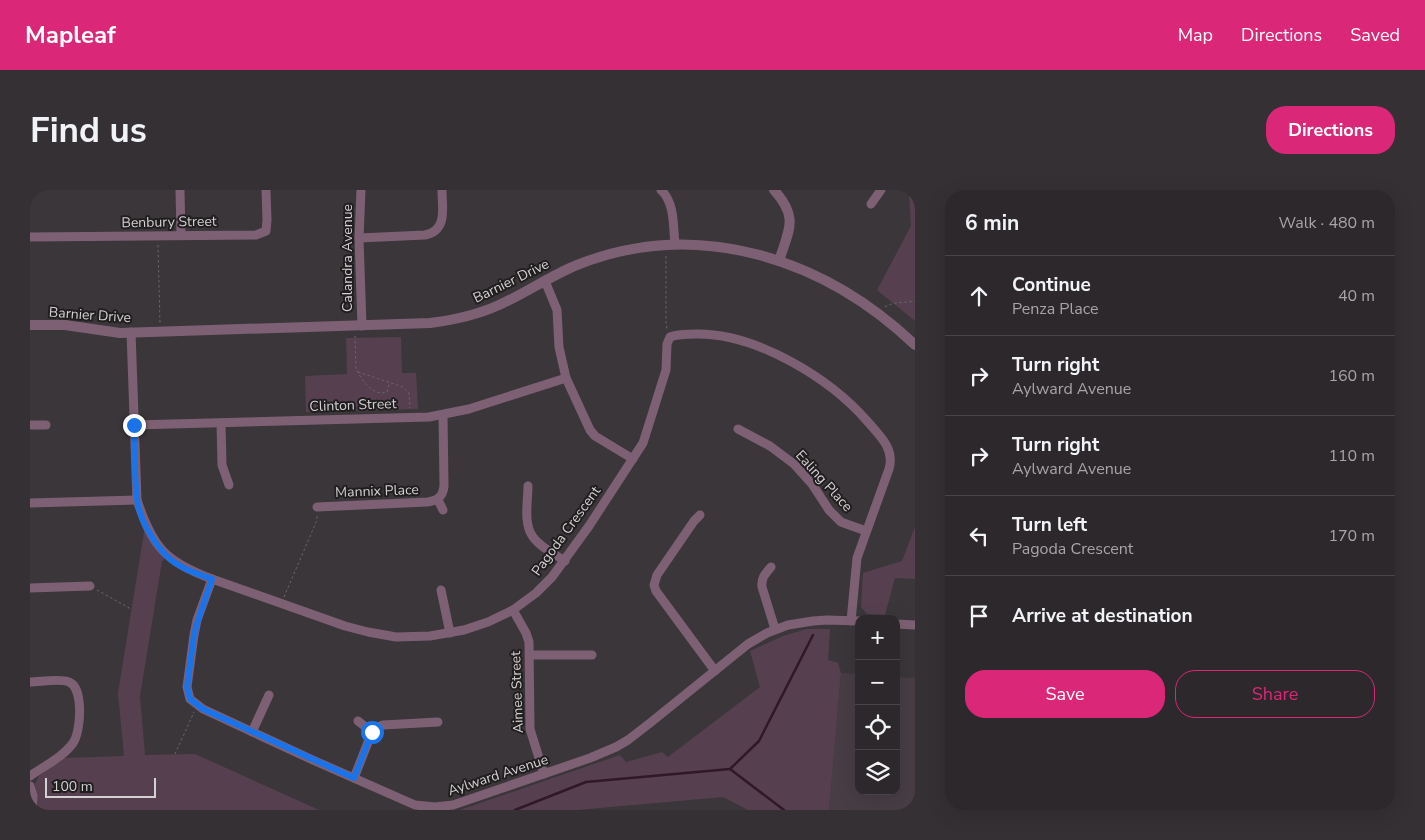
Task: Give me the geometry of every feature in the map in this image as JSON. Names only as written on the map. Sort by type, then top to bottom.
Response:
[{"type":"street","points":[[180,190],[181,235]]},
{"type":"street","name":"Benbury Street","points":[[30,237],[256,235],[266,231],[266,190]]},
{"type":"street","name":"Calandra Avenue","points":[[361,190],[359,238],[362,326]]},
{"type":"street","points":[[359,238],[425,235],[432,233],[442,222],[442,190]]},
{"type":"street","points":[[661,190],[667,196],[671,207],[670,244]]},
{"type":"street","points":[[774,190],[784,202],[790,218],[790,228],[778,261]]},
{"type":"street","points":[[871,204],[882,190]]},
{"type":"street","name":"Barnier Drive","points":[[30,326],[56,324],[120,333],[430,323],[464,318],[500,305],[575,266],[600,257],[632,249],[670,244],[728,248],[753,253],[804,270],[849,294],[889,322],[915,345]]},
{"type":"street","points":[[545,281],[557,310],[559,347],[566,378],[582,413],[595,436],[633,459]]},
{"type":"street","name":"Pagoda Crescent","points":[[131,332],[137,500],[146,526],[158,547],[178,564],[196,573],[345,626],[380,634],[420,637],[450,633],[478,626],[513,610],[552,577],[633,459],[646,436],[662,387],[666,370],[667,344],[670,337]]},
{"type":"street","points":[[670,337],[676,334],[713,334],[745,342],[771,352],[808,371],[834,390],[862,415],[884,440],[891,456],[891,463],[857,558],[855,615]]},
{"type":"street","name":"Clinton Street","points":[[134,425],[429,417],[488,404],[566,378]]},
{"type":"street","name":"Mannix Place","points":[[317,507],[438,500],[444,486],[443,415]]},
{"type":"street","points":[[221,422],[222,465],[229,485]]},
{"type":"street","points":[[30,425],[46,425]]},
{"type":"street","name":"Ealing Place","points":[[738,429],[770,446],[794,464],[812,484],[829,510],[841,522],[866,532]]},
{"type":"street","points":[[528,486],[528,521],[530,530],[538,542],[564,561]]},
{"type":"street","points":[[30,503],[137,500]]},
{"type":"street","name":"Mannix Place","points":[[438,500],[443,510]]},
{"type":"street","points":[[700,515],[694,520],[662,566],[654,585],[656,591],[714,671]]},
{"type":"street","points":[[771,567],[764,575],[762,587],[775,630]]},
{"type":"street","points":[[196,705],[190,699],[187,692],[189,668],[198,620],[212,579]]},
{"type":"street","points":[[30,588],[90,586]]},
{"type":"street","points":[[441,590],[450,633]]},
{"type":"street","name":"Aimee Street","points":[[513,610],[529,642],[530,729],[544,774]]},
{"type":"street","name":"Aylward Avenue","points":[[196,705],[415,805],[435,808],[453,805],[590,758],[628,740],[748,644],[767,633],[788,625],[813,621],[855,621]]},
{"type":"street","points":[[900,624],[915,625]]},
{"type":"street","points":[[530,656],[592,654]]},
{"type":"street","points":[[30,682],[62,681],[72,684],[78,694],[80,724],[77,735],[70,747],[30,776]]},
{"type":"street","points":[[252,732],[269,695]]},
{"type":"street","points":[[358,721],[372,732]]},
{"type":"street","points":[[354,778],[372,732],[377,727],[383,725],[438,722]]},
{"type":"street","points":[[30,786],[33,796],[32,810]]},
{"type":"path","points":[[158,235],[161,332]]},
{"type":"path","points":[[670,244],[666,323],[670,337]]},
{"type":"path","points":[[885,307],[894,303],[915,301]]},
{"type":"path","points":[[355,336],[357,372],[376,392],[387,392],[390,382]]},
{"type":"path","points":[[357,372],[407,389],[410,410]]},
{"type":"path","points":[[282,603],[317,520],[317,507]]},
{"type":"path","points":[[90,586],[131,609]]},
{"type":"path","points":[[175,754],[196,705]]},
{"type":"shaded area","points":[[909,192],[915,193],[915,321],[877,290],[911,226]]},
{"type":"shaded area","points":[[401,337],[402,373],[416,373],[418,409],[306,412],[305,376],[347,374],[346,338]]},
{"type":"shaded area","points":[[145,526],[167,556],[162,561],[140,696],[145,755],[195,754],[319,810],[37,810],[35,784],[39,776],[64,758],[124,756],[118,693]]},
{"type":"shaded area","points":[[915,527],[915,579],[895,578],[885,615],[867,614],[861,607],[863,573],[902,561]]},
{"type":"shaded area","points":[[807,629],[830,629],[828,660],[838,663],[841,673],[829,810],[748,810],[723,797],[577,810],[460,810],[620,755],[626,762],[662,752],[668,757],[760,687],[750,651],[783,636]]},
{"type":"shaded area","points":[[841,673],[855,674],[855,795],[900,795],[900,677],[915,678],[915,810],[829,810]]},
{"type":"waterway","points":[[515,810],[586,782],[730,769],[759,741],[813,635]]},
{"type":"waterway","points":[[730,769],[784,810]]},
{"type":"route","points":[[134,425],[137,500],[146,526],[158,547],[171,559],[190,570],[212,579],[194,635],[187,687],[190,699],[203,709],[354,778],[372,732]]}]
